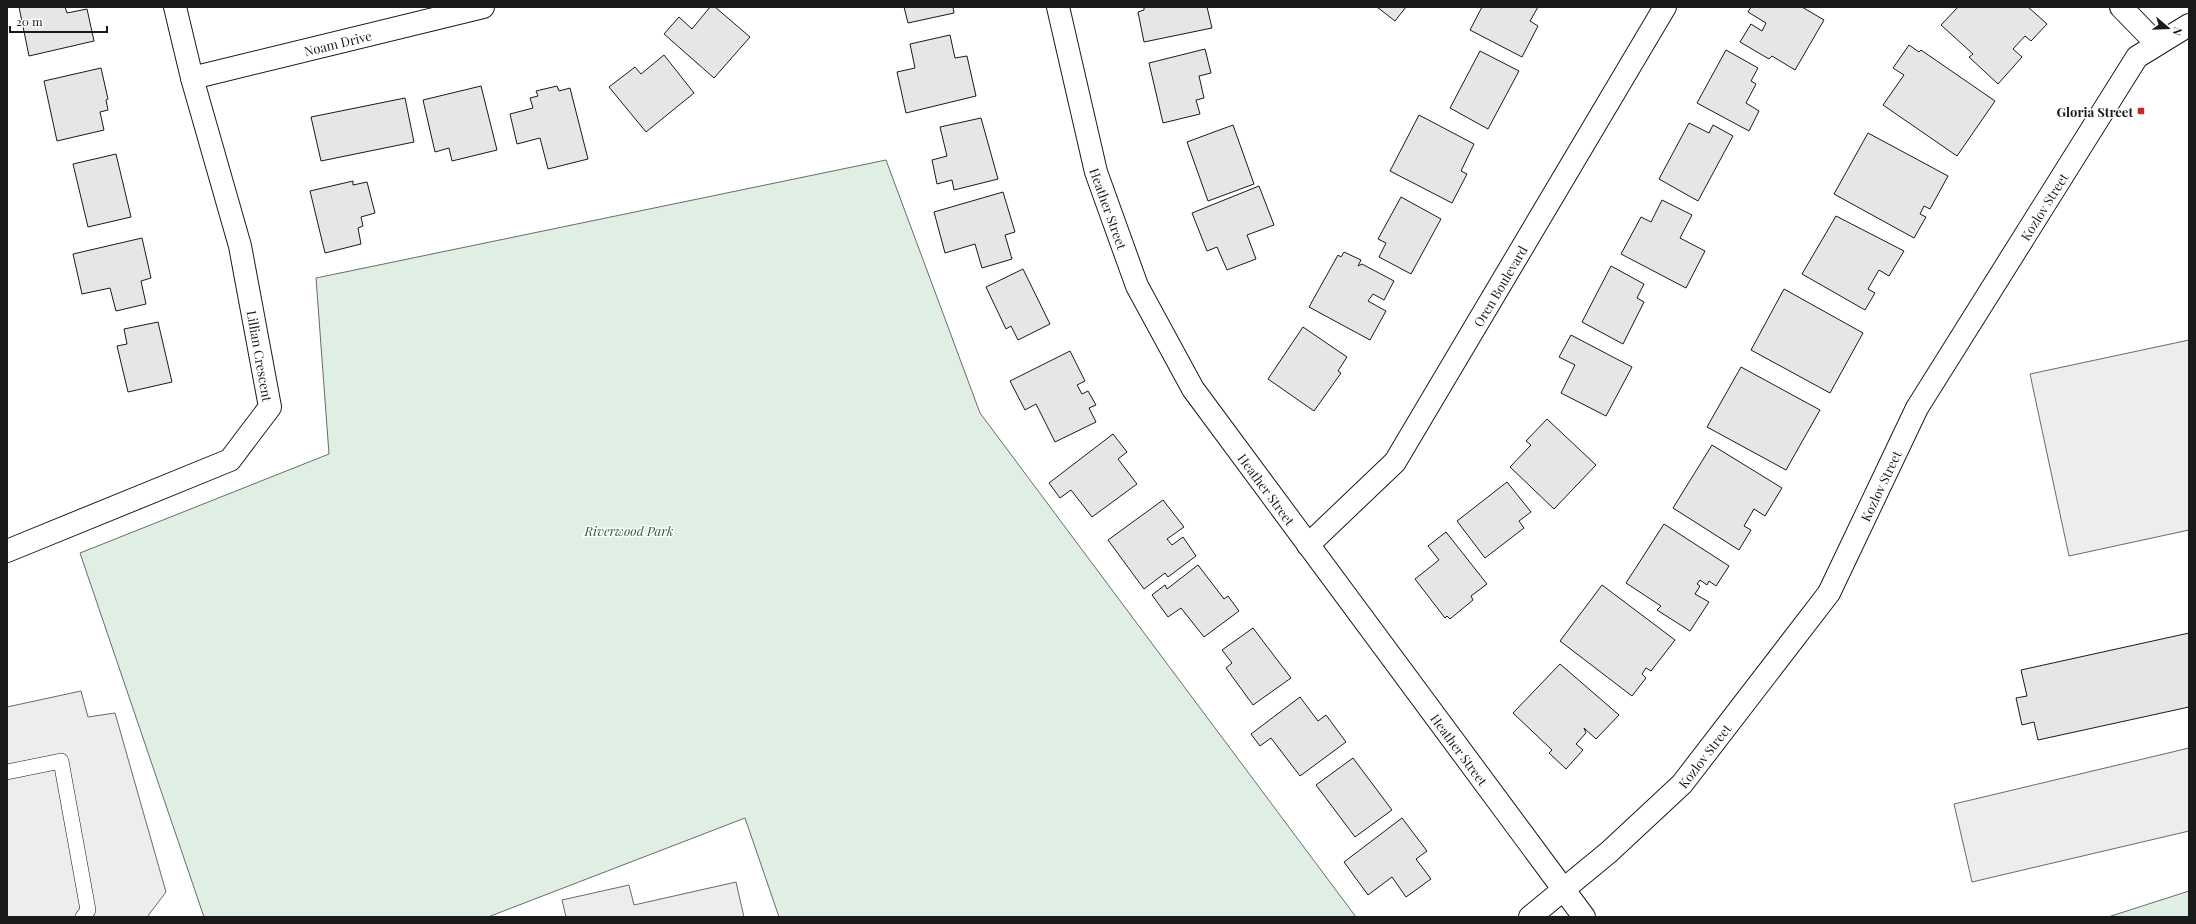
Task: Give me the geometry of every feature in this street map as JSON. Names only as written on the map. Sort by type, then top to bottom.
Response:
[{"type":"street","name":"Lillian Crescent","points":[[7,551],[230,460],[270,407],[240,246],[192,78],[175,7]]},
{"type":"street","name":"Noam Drive","points":[[192,78],[483,7]]},
{"type":"street","name":"Heather Street","points":[[1058,7],[1096,172],[1137,286],[1193,389],[1584,917]]},
{"type":"street","name":"Oren Boulevard","points":[[1308,545],[1395,462],[1665,7]]},
{"type":"street","points":[[2121,7],[2157,44]]},
{"type":"street","name":"Kozlov Street","points":[[1530,917],[1609,852],[1682,784],[1829,593],[1917,408],[2137,57],[2189,25]]},
{"type":"lane","points":[[7,772],[61,761],[88,910],[83,917]]},
{"type":"green space","name":"Riverwood Park","points":[[886,160],[980,413],[1356,917],[779,917],[745,818],[488,917],[204,917],[80,553],[329,454],[316,278]]},
{"type":"green space","points":[[2189,891],[2189,917],[2108,917]]},
{"type":"shaded area","points":[[2189,340],[2189,530],[2069,556],[2030,374]]},
{"type":"shaded area","points":[[81,691],[88,717],[115,713],[166,892],[147,917],[7,917],[7,707]]},
{"type":"shaded area","points":[[2189,748],[2189,831],[1972,882],[1954,804]]},
{"type":"shaded area","points":[[736,882],[744,917],[566,917],[562,900],[629,885],[634,905]]},
{"type":"building","points":[[19,7],[65,7],[67,13],[87,9],[94,41],[29,56]]},
{"type":"building","points":[[710,7],[715,7],[750,37],[714,78],[664,34],[679,17],[692,29]]},
{"type":"building","points":[[904,7],[953,7],[954,13],[908,23]]},
{"type":"building","points":[[1144,7],[1207,7],[1212,28],[1144,42],[1138,12],[1144,10]]},
{"type":"building","points":[[1377,7],[1406,7],[1395,21]]},
{"type":"building","points":[[1482,7],[1538,7],[1530,21],[1538,26],[1522,57],[1470,30]]},
{"type":"building","points":[[1751,7],[1802,7],[1824,20],[1795,70],[1772,56],[1769,59],[1740,42],[1751,24],[1762,31],[1766,23],[1748,12]]},
{"type":"building","points":[[1958,7],[2028,7],[2047,24],[2031,41],[2025,36],[2013,49],[2022,57],[1998,84],[1969,57],[1973,54],[1941,25]]},
{"type":"building","points":[[950,35],[955,58],[967,56],[976,96],[906,113],[897,72],[915,68],[910,44]]},
{"type":"building","points":[[1909,45],[1919,52],[1921,50],[1995,101],[1957,156],[1883,105],[1904,75],[1893,68]]},
{"type":"building","points":[[1205,49],[1211,73],[1199,76],[1204,98],[1196,100],[1200,114],[1163,123],[1149,63]]},
{"type":"building","points":[[1726,50],[1758,68],[1751,81],[1756,84],[1746,103],[1759,111],[1749,131],[1697,103]]},
{"type":"building","points":[[1480,51],[1519,71],[1488,129],[1450,108]]},
{"type":"building","points":[[664,55],[694,93],[646,132],[609,87],[635,67],[641,74]]},
{"type":"building","points":[[101,68],[108,99],[106,100],[108,110],[100,112],[104,130],[57,141],[44,81]]},
{"type":"building","points":[[481,86],[497,150],[452,161],[449,148],[435,152],[423,100]]},
{"type":"building","points":[[557,86],[559,91],[570,88],[588,159],[548,169],[540,138],[517,144],[510,114],[533,108],[530,98],[538,96],[536,91]]},
{"type":"building","points":[[405,98],[414,142],[321,161],[311,117]]},
{"type":"building","points":[[1419,115],[1474,144],[1461,171],[1467,174],[1452,203],[1390,171]]},
{"type":"building","points":[[981,118],[998,179],[954,190],[952,180],[937,184],[932,160],[947,156],[940,127]]},
{"type":"building","points":[[1689,123],[1709,133],[1713,125],[1733,136],[1698,201],[1659,179]]},
{"type":"building","points":[[1233,125],[1254,184],[1208,201],[1187,142]]},
{"type":"building","points":[[1868,133],[1948,176],[1930,209],[1924,206],[1920,214],[1926,217],[1914,238],[1834,194]]},
{"type":"building","points":[[116,154],[131,217],[88,227],[73,164]]},
{"type":"building","points":[[353,181],[353,185],[367,182],[375,213],[361,217],[363,226],[358,228],[361,244],[325,253],[310,191]]},
{"type":"building","points":[[1259,186],[1274,225],[1247,235],[1256,259],[1227,270],[1217,247],[1207,251],[1192,213]]},
{"type":"building","points":[[1003,192],[1015,232],[1005,235],[1012,259],[982,268],[975,244],[945,253],[934,212]]},
{"type":"building","points":[[1401,197],[1441,219],[1411,274],[1379,257],[1386,243],[1378,239]]},
{"type":"building","points":[[1662,200],[1692,215],[1680,238],[1705,251],[1686,288],[1621,254],[1641,217],[1651,222]]},
{"type":"building","points":[[1836,216],[1904,251],[1889,276],[1879,270],[1868,289],[1875,293],[1865,310],[1802,274]]},
{"type":"building","points":[[142,238],[151,278],[141,281],[146,304],[116,311],[110,288],[82,294],[73,254]]},
{"type":"building","points":[[1344,252],[1361,260],[1358,266],[1362,264],[1394,281],[1384,300],[1373,294],[1368,301],[1386,311],[1370,340],[1309,307],[1338,255],[1341,257]]},
{"type":"building","points":[[1611,266],[1644,284],[1637,298],[1644,302],[1623,344],[1582,322]]},
{"type":"building","points":[[1023,269],[1050,324],[1018,340],[1011,326],[1006,329],[986,287]]},
{"type":"building","points":[[1784,289],[1863,333],[1830,393],[1751,350]]},
{"type":"building","points":[[158,322],[172,382],[128,392],[117,346],[127,344],[124,329]]},
{"type":"building","points":[[1303,327],[1347,357],[1338,371],[1341,373],[1314,411],[1268,379]]},
{"type":"building","points":[[1571,335],[1632,367],[1606,416],[1561,393],[1575,365],[1559,357]]},
{"type":"building","points":[[1070,351],[1085,381],[1077,385],[1082,394],[1088,391],[1096,405],[1089,408],[1096,422],[1055,442],[1036,404],[1025,410],[1010,381]]},
{"type":"building","points":[[1741,367],[1820,410],[1786,470],[1707,427]]},
{"type":"building","points":[[1547,419],[1596,465],[1554,509],[1510,467],[1531,445],[1526,441]]},
{"type":"building","points":[[1113,434],[1127,452],[1118,459],[1137,484],[1092,517],[1071,490],[1060,498],[1049,483]]},
{"type":"building","points":[[1712,445],[1782,488],[1765,516],[1754,509],[1744,526],[1751,530],[1739,550],[1673,508]]},
{"type":"building","points":[[1507,482],[1531,512],[1519,521],[1524,528],[1485,558],[1457,521]]},
{"type":"building","points":[[1163,500],[1184,527],[1167,539],[1172,545],[1183,537],[1196,556],[1168,577],[1165,573],[1144,589],[1108,540]]},
{"type":"building","points":[[1664,524],[1729,566],[1716,586],[1709,581],[1707,585],[1700,580],[1697,584],[1700,586],[1695,594],[1709,602],[1690,631],[1657,610],[1661,606],[1626,583]]},
{"type":"building","points":[[1446,532],[1487,584],[1471,596],[1473,600],[1450,619],[1447,616],[1445,618],[1415,579],[1439,560],[1428,546]]},
{"type":"building","points":[[1198,565],[1224,599],[1228,596],[1239,611],[1204,637],[1181,608],[1168,617],[1152,595],[1165,585],[1167,589]]},
{"type":"building","points":[[1602,585],[1675,640],[1651,671],[1646,668],[1642,674],[1646,678],[1632,696],[1560,641]]},
{"type":"building","points":[[1253,628],[1291,678],[1253,705],[1226,668],[1232,663],[1222,650]]},
{"type":"building","points":[[2189,633],[2189,707],[2038,740],[2034,722],[2022,725],[2016,698],[2027,696],[2021,670]]},
{"type":"building","points":[[1560,664],[1619,715],[1596,739],[1584,728],[1586,733],[1576,744],[1583,750],[1566,769],[1549,753],[1552,750],[1513,713]]},
{"type":"building","points":[[1300,697],[1318,721],[1326,715],[1346,742],[1300,776],[1271,738],[1260,746],[1251,734]]},
{"type":"building","points":[[1353,758],[1392,810],[1355,837],[1316,785]]},
{"type":"building","points":[[1402,818],[1427,851],[1416,859],[1431,879],[1406,897],[1392,877],[1368,895],[1344,862]]},
{"type":"place","name":"Gloria Street","points":[[2141,111]]}]
